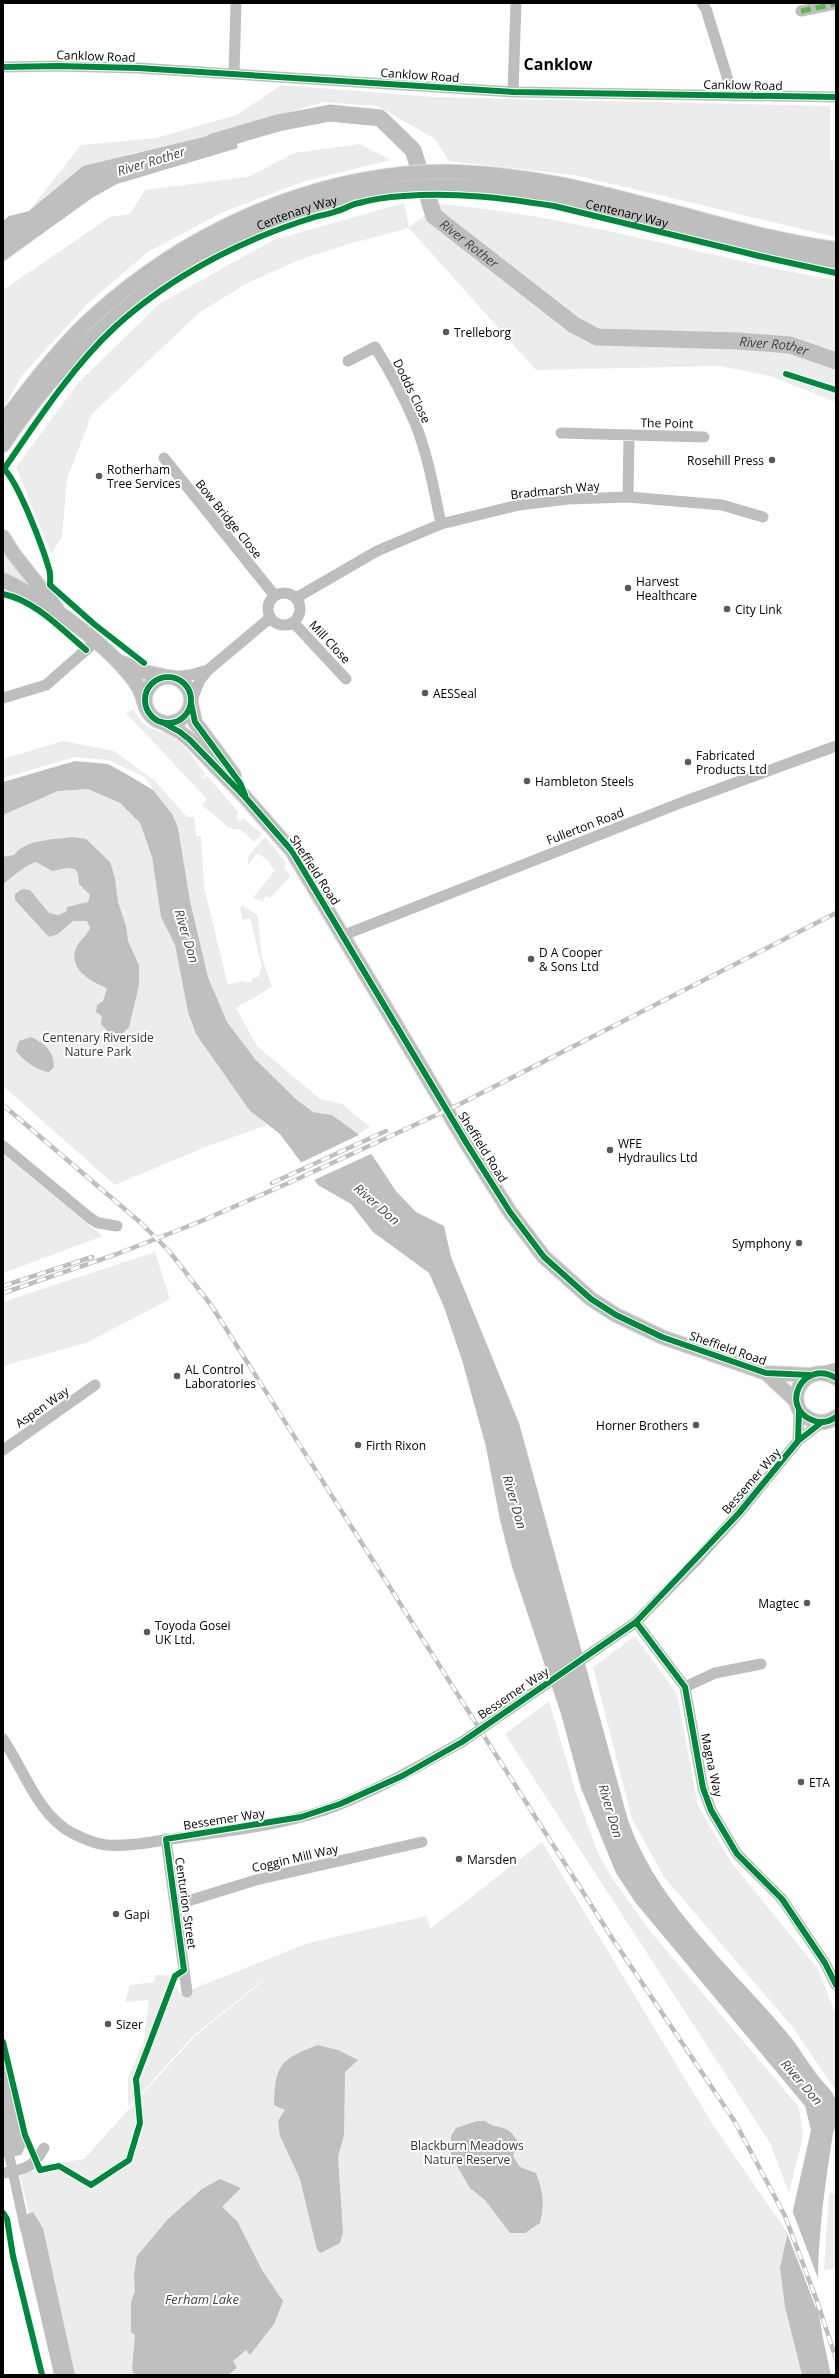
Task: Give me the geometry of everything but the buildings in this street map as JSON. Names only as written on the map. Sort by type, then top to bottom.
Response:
[{"type":"main road","name":"Centenary Way","points":[[464,179],[501,189],[571,200],[774,250],[836,261]]},
{"type":"main road","name":"Centenary Way","points":[[3,422],[53,357],[71,338],[96,313],[156,266],[218,230],[299,197],[331,188],[404,181],[464,179],[558,184],[795,242],[836,249]]},
{"type":"main road","name":"Centenary Way","points":[[3,445],[33,403],[74,354],[124,307],[168,273],[228,239],[303,209],[404,181]]},
{"type":"main road","points":[[3,537],[13,554],[64,617]]},
{"type":"main road","points":[[3,580],[64,617],[119,662],[140,690],[146,708],[151,716],[162,722],[174,722],[182,719],[191,702],[190,692],[186,685],[168,677],[145,672],[119,662]]},
{"type":"main road","points":[[146,708],[144,700],[148,688],[152,682],[168,677]]},
{"type":"main road","name":"Sheffield Road","points":[[191,702],[195,722],[240,783],[245,797]]},
{"type":"main road","name":"Sheffield Road","points":[[162,722],[180,732],[245,797],[292,851],[344,935],[467,1144],[510,1212],[544,1258],[591,1299],[616,1315],[662,1336],[766,1373],[831,1375],[836,1378]]},
{"type":"main road","name":"Sheffield Road","points":[[766,1373],[798,1405],[807,1418],[830,1421]]},
{"type":"main road","points":[[798,1405],[799,1387],[814,1374]]},
{"type":"street","points":[[234,73],[236,3]]},
{"type":"street","points":[[513,92],[516,3]]},
{"type":"street","points":[[702,3],[706,9],[733,96]]},
{"type":"street","points":[[801,11],[836,4]]},
{"type":"street","name":"Canklow Road","points":[[3,67],[58,66],[234,73],[513,92],[836,97]]},
{"type":"street","name":"Dodds Close","points":[[348,361],[375,347],[386,364],[415,424],[430,473],[441,524]]},
{"type":"street","name":"The Point","points":[[561,433],[704,437]]},
{"type":"street","name":"The Point","points":[[628,497],[629,435]]},
{"type":"street","name":"Bow Bridge Close","points":[[164,458],[275,596]]},
{"type":"street","name":"Bradmarsh Way","points":[[296,598],[377,551],[441,524],[519,505],[568,499],[628,497],[722,505],[762,518]]},
{"type":"street","points":[[284,593],[296,598],[300,606],[300,615],[294,623],[282,626],[270,618],[267,609],[269,603],[275,596],[284,593]]},
{"type":"street","points":[[191,702],[200,680],[208,670],[270,618]]},
{"type":"street","name":"Mill Close","points":[[294,623],[346,679]]},
{"type":"street","points":[[3,698],[46,685],[96,642]]},
{"type":"street","points":[[168,677],[190,675],[208,670]]},
{"type":"street","name":"Fullerton Road","points":[[344,935],[683,802],[836,746]]},
{"type":"street","points":[[3,1146],[90,1218],[98,1223],[117,1226]]},
{"type":"street","points":[[814,1374],[836,1368]]},
{"type":"street","name":"Aspen Way","points":[[3,1450],[95,1385]]},
{"type":"street","points":[[798,1405],[798,1441]]},
{"type":"street","name":"Bessemer Way","points":[[3,1739],[38,1798],[56,1822],[71,1833],[105,1845],[166,1839],[261,1825],[301,1817],[327,1808],[402,1776],[462,1742],[636,1622],[739,1513],[798,1441],[830,1421]]},
{"type":"street","name":"Magna Way","points":[[636,1622],[685,1687],[702,1788],[711,1810],[737,1854],[782,1899],[825,1963],[836,1985]]},
{"type":"street","points":[[685,1687],[715,1674],[761,1664]]},
{"type":"street","name":"Centurion Street","points":[[166,1839],[187,1992]]},
{"type":"street","name":"Coggin Mill Way","points":[[175,1905],[256,1880],[422,1842]]},
{"type":"street","points":[[4,2173],[19,2170],[36,2162],[44,2148]]},
{"type":"green space","points":[[281,85],[434,97],[830,106],[830,160],[836,160],[836,237],[574,175],[449,161],[434,138],[377,106],[324,102],[182,144],[128,154],[29,211],[81,145],[156,138],[237,115]]},
{"type":"green space","points":[[360,144],[391,160],[302,182],[221,213],[148,252],[86,305],[20,378],[3,410],[3,290],[110,217],[130,214],[145,190],[247,177],[294,153]]},
{"type":"green space","points":[[404,203],[409,227],[441,204],[491,210],[590,227],[787,271],[836,280],[836,402],[770,376],[720,366],[536,370],[409,228],[352,243],[296,261],[246,284],[200,312],[92,414],[67,479],[62,537],[51,554],[16,467],[79,382],[159,304],[273,240]]},
{"type":"green space","points":[[3,549],[38,595],[22,581],[3,573]]},
{"type":"green space","points":[[133,709],[148,727],[175,739],[187,751],[205,774],[202,777],[204,779],[207,776],[238,812],[236,817],[240,821],[243,818],[262,834],[254,842],[241,830],[229,828],[202,805],[207,799],[126,713]]},
{"type":"green space","points":[[63,741],[114,751],[155,781],[187,817],[194,817],[196,836],[201,836],[204,887],[228,985],[241,981],[251,983],[253,978],[258,977],[262,967],[250,918],[243,920],[240,908],[242,905],[257,915],[262,958],[272,987],[236,1008],[257,1046],[320,1099],[342,1104],[370,1127],[358,1134],[332,1115],[313,1112],[297,1100],[255,1059],[227,1022],[208,977],[190,901],[178,828],[145,777],[108,760],[75,757],[3,778],[3,759]]},
{"type":"green space","name":"Centenary Riverside Nature Park","points":[[88,789],[120,803],[140,823],[152,857],[161,917],[175,945],[188,1012],[250,1111],[267,1125],[205,1147],[115,1185],[3,1086],[3,815],[58,791]]},
{"type":"green space","points":[[265,837],[286,862],[284,869],[290,874],[290,877],[270,898],[267,896],[263,899],[264,902],[253,898],[275,870],[269,864],[270,862],[258,853],[248,865],[248,856]]},
{"type":"green space","points":[[3,1154],[103,1236],[3,1273]]},
{"type":"green space","points":[[155,1252],[170,1299],[86,1343],[3,1366],[3,1302]]},
{"type":"green space","points":[[635,1636],[677,1694],[698,1806],[731,1862],[818,1969],[836,2015],[836,2091],[794,2029],[664,1877],[632,1819],[593,1667]]},
{"type":"green space","points":[[549,1701],[576,1793],[597,1851],[612,1878],[650,1931],[799,2107],[803,2136],[789,2193],[770,2143],[505,1734]]},
{"type":"green space","name":"Blackburn Meadows Nature Reserve","points":[[542,1842],[713,2125],[789,2235],[780,2268],[785,2307],[802,2375],[75,2375],[43,2228],[33,2212],[29,2214],[20,2176],[30,2171],[47,2174],[46,2165],[84,2159],[194,2037],[264,1980],[320,1963],[263,1980],[193,2036],[128,2108],[128,2078],[144,2040],[149,2000],[125,2002],[130,1985],[154,1982],[155,1975],[172,1975],[180,1994],[308,1943],[427,1916],[430,1929]]},
{"type":"green space","points":[[829,2193],[836,2193],[836,2268],[824,2270]]},
{"type":"water","points":[[233,130],[238,148],[117,184],[92,198],[3,262],[3,221],[9,216],[29,211],[83,166]]},
{"type":"water","name":"River Don","points":[[75,761],[108,764],[153,790],[172,814],[178,828],[190,901],[208,977],[227,1022],[255,1059],[297,1100],[313,1112],[332,1115],[358,1134],[396,1191],[416,1212],[444,1226],[451,1257],[519,1423],[628,1820],[642,1852],[659,1882],[678,1910],[792,2039],[815,2073],[833,2094],[836,2101],[836,2121],[833,2133],[821,2222],[818,2267],[819,2312],[831,2375],[802,2375],[785,2307],[780,2268],[811,2130],[805,2106],[635,1902],[616,1873],[581,1788],[561,1714],[512,1567],[500,1520],[486,1447],[462,1360],[444,1307],[429,1273],[373,1232],[351,1204],[318,1185],[280,1134],[250,1111],[196,1034],[188,1012],[175,945],[161,917],[152,857],[140,823],[120,803],[88,789],[58,791],[3,815],[3,782]]},
{"type":"water","points":[[72,837],[86,839],[110,862],[115,878],[118,902],[126,926],[128,941],[139,965],[139,985],[129,1027],[122,1034],[112,1036],[101,1024],[102,1016],[96,1012],[97,1005],[103,1001],[107,988],[94,982],[82,973],[77,967],[75,961],[74,954],[77,946],[90,928],[87,921],[73,921],[58,934],[49,937],[15,900],[15,894],[22,889],[30,890],[49,913],[58,915],[66,912],[67,907],[88,902],[90,895],[79,884],[78,874],[75,869],[67,868],[52,871],[36,862],[24,868],[3,884],[3,857],[14,855],[25,846],[33,843]]},
{"type":"water","points":[[31,1037],[44,1045],[50,1052],[54,1061],[54,1067],[49,1072],[40,1070],[22,1058],[16,1051],[19,1041]]},
{"type":"water","points":[[318,2045],[338,2050],[358,2060],[345,2072],[344,2135],[338,2157],[343,2232],[340,2243],[321,2253],[317,2250],[300,2179],[280,2136],[278,2121],[285,2110],[274,2105],[276,2081],[278,2072],[282,2065],[295,2055]]},
{"type":"water","points":[[3,2048],[26,2145],[21,2155],[4,2158]]},
{"type":"water","points":[[477,2121],[485,2121],[489,2124],[509,2131],[517,2141],[513,2156],[520,2167],[536,2173],[542,2198],[542,2216],[540,2223],[525,2233],[510,2233],[485,2200],[470,2188],[451,2156],[451,2136],[456,2128]]},
{"type":"water","name":"Ferham Lake","points":[[220,2179],[241,2188],[222,2207],[237,2221],[262,2270],[283,2301],[274,2324],[250,2355],[246,2350],[233,2361],[237,2368],[228,2375],[134,2375],[132,2369],[135,2335],[131,2332],[131,2302],[135,2291],[134,2274],[137,2256],[168,2219],[202,2189]]},
{"type":"water","points":[[33,2212],[43,2228],[75,2375],[54,2375],[19,2223],[23,2216]]},
{"type":"pier","points":[[361,1134],[373,1153],[312,1181],[298,1164]]},
{"type":"pier","points":[[792,2210],[821,2286],[821,2296],[816,2308],[787,2233]]},
{"type":"waterway","name":"River Rother","points":[[213,142],[278,123],[330,113],[380,118],[413,150],[434,216],[574,325],[597,337],[738,341],[790,345],[836,361]]},
{"type":"waterway","points":[[7,2145],[25,2229]]},
{"type":"railway","points":[[3,1293],[117,1254],[199,1222],[293,1181],[458,1105],[836,913]]},
{"type":"railway","points":[[3,1105],[141,1223],[169,1251],[211,1305],[612,1938],[735,2122],[785,2216],[817,2301],[836,2359]]},
{"type":"railway","points":[[272,1183],[386,1131]]},
{"type":"railway","points":[[3,1286],[92,1257]]},
{"type":"marked path","points":[[801,11],[836,4]]},
{"type":"cycle path","points":[[3,67],[58,66],[138,68],[513,92],[836,97]]},
{"type":"cycle path","points":[[4,469],[29,432],[84,359],[115,327],[160,291],[209,261],[261,236],[315,217],[332,213],[353,204],[381,198],[423,195],[479,196],[535,203],[554,206],[759,256],[836,273]]},
{"type":"cycle path","points":[[786,374],[836,390]]},
{"type":"cycle path","points":[[3,468],[16,486],[36,531],[50,571],[50,585],[94,624],[144,663]]},
{"type":"cycle path","points":[[3,594],[37,609],[86,650]]},
{"type":"cycle path","points":[[163,677],[173,677],[181,681],[187,687],[191,695],[191,700],[191,705],[187,713],[181,719],[173,723],[163,723],[155,719],[149,713],[145,705],[145,695],[149,687],[155,681],[163,677]]},
{"type":"cycle path","points":[[191,703],[195,722],[240,783],[245,795]]},
{"type":"cycle path","points":[[162,722],[180,732],[190,740],[245,797],[292,851],[467,1144],[510,1212],[544,1257],[591,1299],[616,1315],[662,1337],[766,1373],[810,1375]]},
{"type":"cycle path","points":[[836,1378],[824,1374],[814,1374],[805,1379],[799,1387],[796,1396],[797,1405],[802,1414],[812,1420],[825,1422],[836,1417]]},
{"type":"cycle path","points":[[799,1409],[798,1441],[822,1422]]},
{"type":"cycle path","points":[[3,2042],[25,2135],[40,2170],[59,2166],[91,2185],[129,2160],[140,2123],[136,2079],[175,1976],[184,1970],[166,1839],[301,1817],[340,1804],[402,1776],[462,1742],[636,1622],[739,1513],[798,1441]]},
{"type":"cycle path","points":[[636,1622],[685,1687],[703,1788],[711,1810],[737,1854],[782,1899],[825,1963],[836,1985]]},
{"type":"cycle path","points":[[3,2213],[7,2219],[13,2256],[42,2375]]},
{"type":"place","name":"Trelleborg","points":[[446,332]]},
{"type":"place","name":"Rosehill Press","points":[[772,460]]},
{"type":"place","name":"Rotherham Tree Services","points":[[99,476]]},
{"type":"place","name":"Harvest Healthcare","points":[[628,588]]},
{"type":"place","name":"City Link","points":[[727,609]]},
{"type":"place","name":"AESSeal","points":[[425,693]]},
{"type":"place","name":"Fabricated Products Ltd","points":[[688,762]]},
{"type":"place","name":"Hambleton Steels","points":[[527,781]]},
{"type":"place","name":"D A Cooper & Sons Ltd","points":[[531,959]]},
{"type":"place","name":"WFE Hydraulics Ltd","points":[[610,1150]]},
{"type":"place","name":"Symphony","points":[[799,1243]]},
{"type":"place","name":"AL Control Laboratories","points":[[177,1376]]},
{"type":"place","name":"Horner Brothers","points":[[696,1425]]},
{"type":"place","name":"Firth Rixon","points":[[358,1445]]},
{"type":"place","name":"Magtec","points":[[807,1603]]},
{"type":"place","name":"Toyoda Gosei UK Ltd.","points":[[147,1632]]},
{"type":"place","name":"ETA","points":[[801,1782]]},
{"type":"place","name":"Marsden","points":[[459,1859]]},
{"type":"place","name":"Gapi","points":[[116,1914]]},
{"type":"place","name":"Sizer","points":[[108,2024]]},
{"type":"district","name":"Canklow","points":[[558,64]]}]
